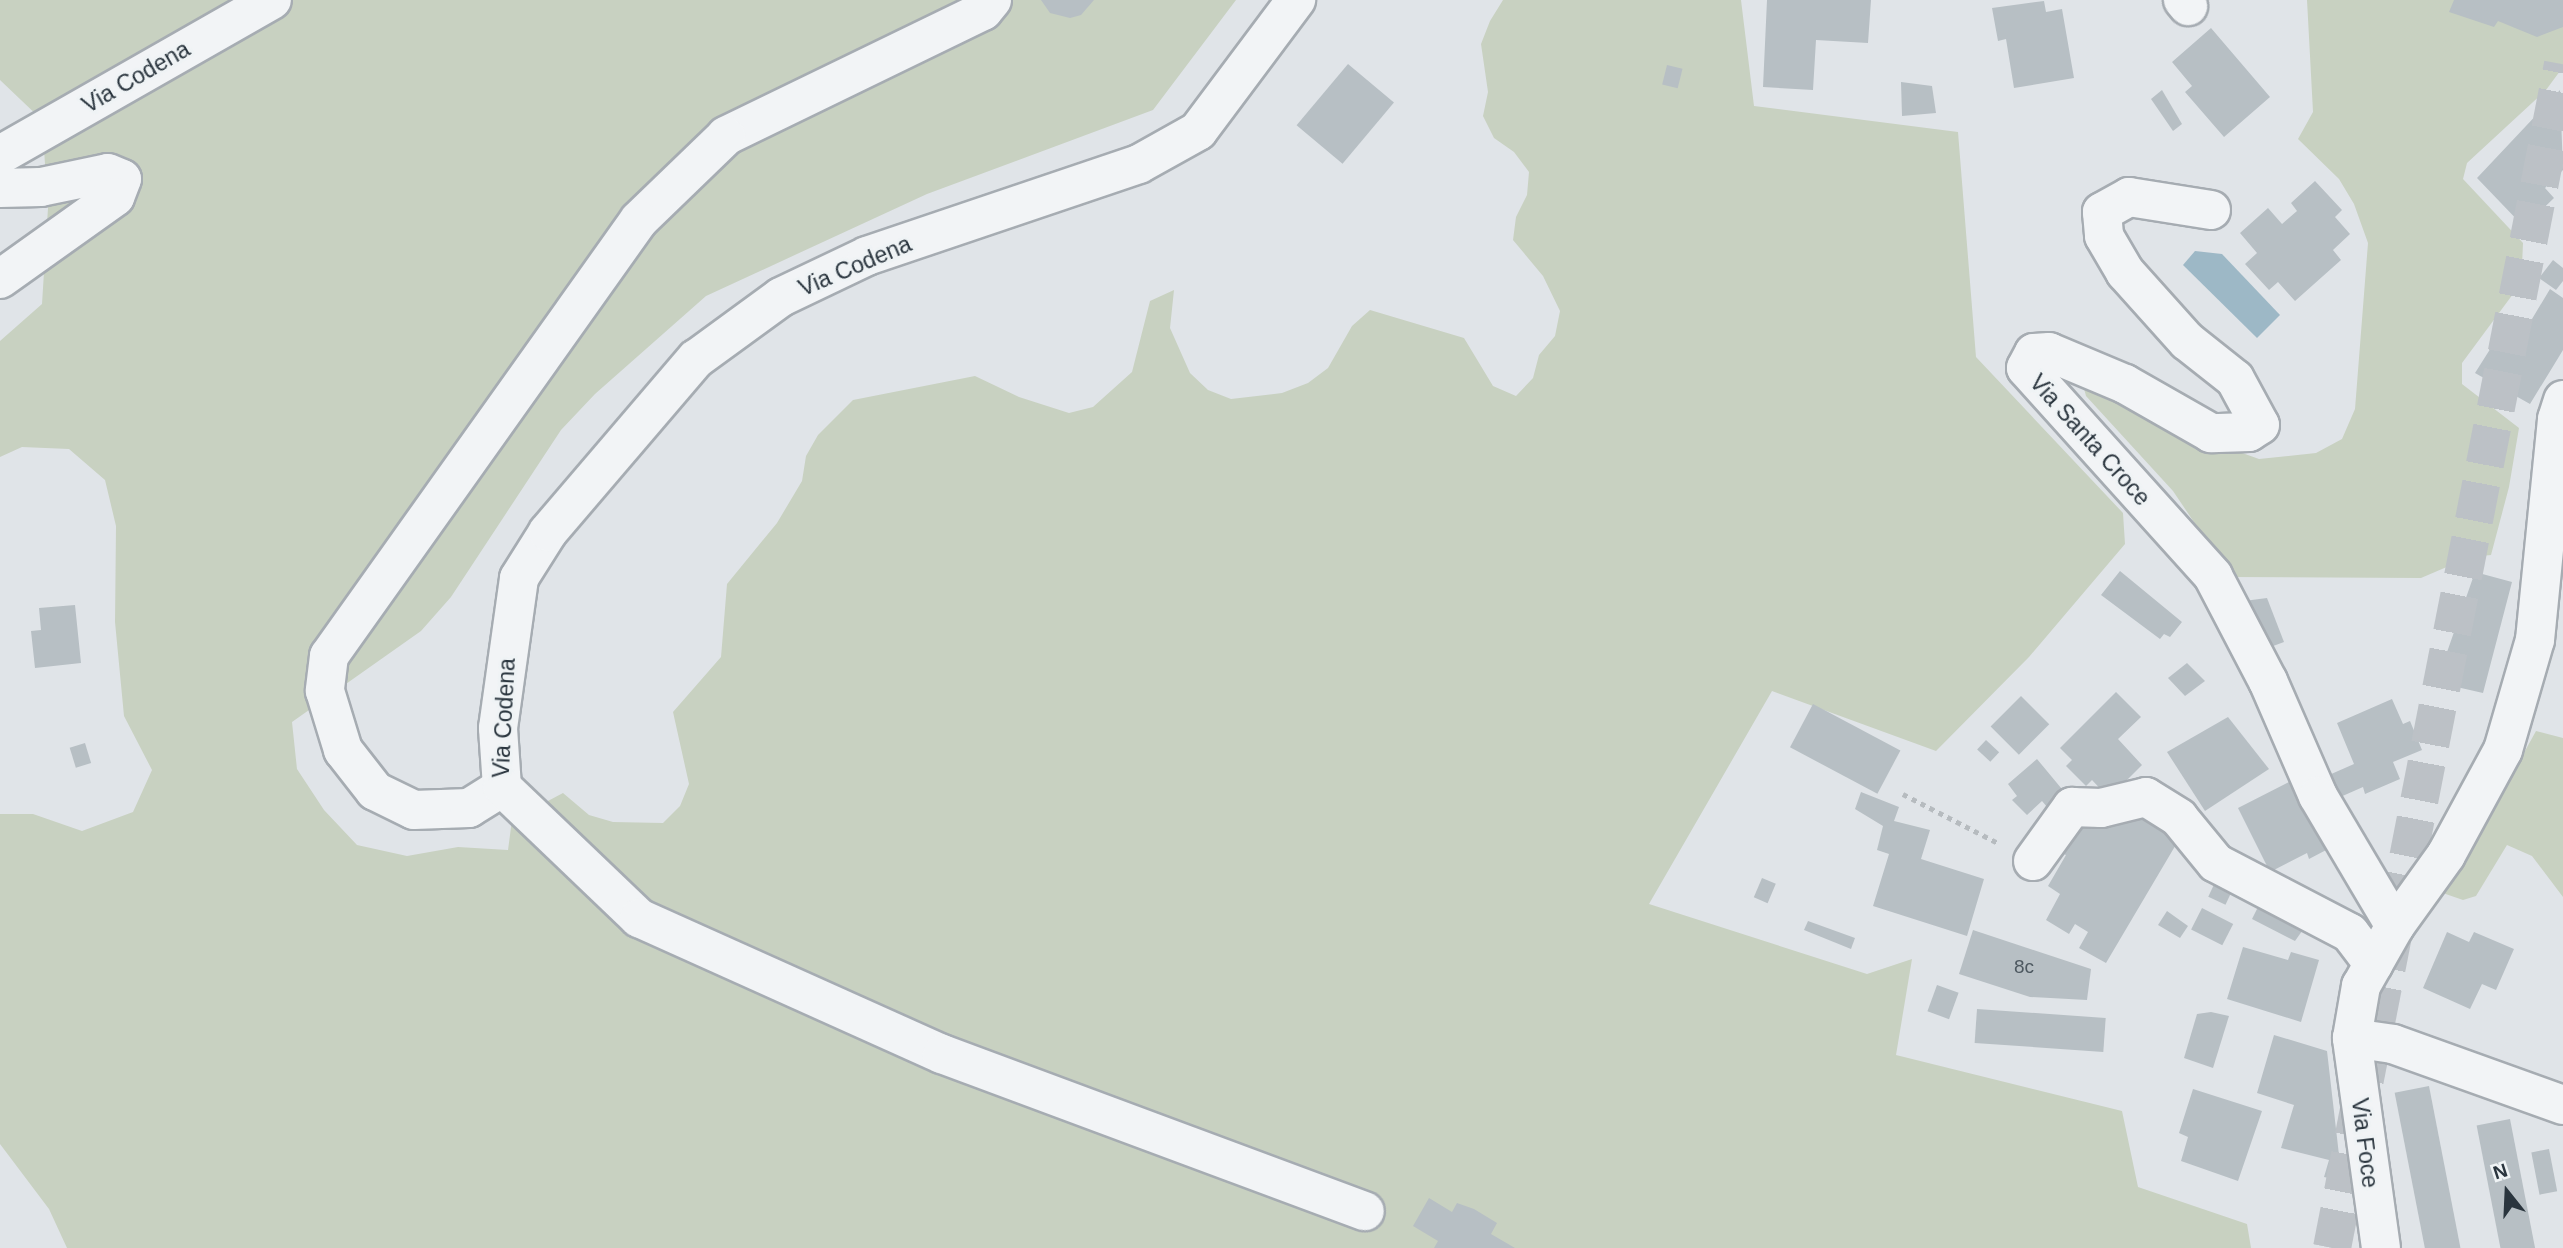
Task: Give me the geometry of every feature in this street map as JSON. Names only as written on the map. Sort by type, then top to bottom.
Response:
[{"type":"street","name":"Via Codena","points":[[0,155],[272,0]]},
{"type":"street","name":"Via Codena","points":[[992,0],[983,10],[726,136],[639,220],[329,656],[325,691],[342,750],[375,791],[414,810],[468,808],[502,787],[498,728],[519,578],[548,532],[696,359],[781,297],[867,257],[1139,164],[1198,131],[1296,0]]},
{"type":"street","points":[[0,188],[41,187],[108,173],[122,179],[115,197],[0,279]]},
{"type":"street","name":"Via Santa Croce","points":[[2211,210],[2129,197],[2102,212],[2104,236],[2125,272],[2187,341],[2235,379],[2260,425],[2249,432],[2211,433],[2125,384],[2049,352],[2034,353],[2026,368],[2213,576],[2268,681],[2318,796],[2395,926]]},
{"type":"street","points":[[2563,400],[2535,640],[2503,750],[2446,855],[2395,926],[2361,986],[2352,1038],[2393,1044],[2563,1105]]},
{"type":"street","points":[[502,787],[639,918],[942,1054],[1365,1211]]},
{"type":"street","points":[[2033,861],[2072,807],[2101,808],[2146,797],[2179,818],[2216,863],[2350,933],[2373,964]]},
{"type":"street","name":"Via Foce","points":[[2352,1038],[2381,1248]]},
{"type":"path","points":[[1903,794],[2033,861]]},
{"type":"green space","points":[[0,0],[1236,0],[1153,110],[927,194],[706,296],[595,394],[561,430],[451,597],[421,631],[292,722],[297,769],[324,810],[357,845],[407,856],[458,847],[508,850],[512,820],[563,793],[589,815],[613,822],[663,823],[680,806],[689,784],[673,712],[721,657],[727,584],[777,523],[802,481],[806,456],[818,435],[853,400],[975,376],[1019,397],[1069,413],[1093,407],[1132,372],[1150,301],[1174,290],[1170,328],[1190,373],[1208,390],[1231,399],[1282,393],[1308,383],[1328,368],[1352,326],[1370,310],[1464,338],[1493,386],[1516,396],[1533,378],[1539,355],[1555,336],[1560,311],[1543,276],[1513,240],[1516,217],[1527,195],[1529,172],[1514,152],[1494,138],[1483,116],[1488,92],[1481,44],[1490,21],[1503,0],[1741,0],[1754,106],[1958,132],[1976,357],[2123,513],[2125,544],[2029,657],[1936,751],[1772,691],[1649,904],[1867,974],[1912,959],[1896,1055],[2122,1111],[2138,1187],[2247,1224],[2251,1248],[67,1248],[49,1209],[0,1144],[0,814],[33,814],[82,831],[133,812],[152,770],[124,716],[115,622],[116,526],[105,480],[69,449],[22,447],[0,457],[0,341],[42,304],[48,208],[42,120],[0,80]]},
{"type":"green space","points":[[2307,0],[2563,0],[2563,67],[2546,90],[2467,163],[2463,179],[2523,243],[2522,266],[2513,294],[2462,363],[2462,384],[2519,428],[2509,487],[2491,555],[2470,557],[2421,578],[2231,577],[2173,491],[2086,396],[2082,381],[2203,439],[2259,459],[2316,453],[2342,439],[2355,409],[2368,243],[2354,204],[2339,179],[2298,139],[2313,112]]},
{"type":"green space","points":[[2536,731],[2563,738],[2563,897],[2532,856],[2507,845],[2476,896],[2463,900],[2437,891],[2488,818]]},
{"type":"water","points":[[2195,251],[2222,254],[2280,315],[2257,338],[2183,265]]},
{"type":"building","points":[[1041,0],[1094,0],[1081,15],[1070,18],[1050,13]]},
{"type":"building","points":[[1767,0],[1871,0],[1868,43],[1816,40],[1813,90],[1763,87]]},
{"type":"building","points":[[2454,0],[2563,0],[2563,27],[2537,37],[2498,21],[2494,27],[2449,12]]},
{"type":"building","points":[[2044,1],[2046,12],[2062,9],[2074,78],[2014,88],[2006,39],[1998,41],[1992,8]]},
{"type":"building","points":[[2211,28],[2270,97],[2224,137],[2185,92],[2192,86],[2172,62]]},
{"type":"building","points":[[1348,64],[1394,103],[1343,164],[1297,125]]},
{"type":"building","points":[[1667,65],[1683,69],[1678,88],[1662,84]]},
{"type":"building","points":[[1901,82],[1932,86],[1936,113],[1902,116]]},
{"type":"building","points":[[2162,90],[2182,124],[2173,131],[2151,99]]},
{"type":"building","points":[[2560,90],[2563,170],[2545,188],[2554,198],[2524,227],[2477,178]]},
{"type":"building","points":[[2315,181],[2342,210],[2335,217],[2350,234],[2333,250],[2341,260],[2295,301],[2278,282],[2269,290],[2245,264],[2257,253],[2240,233],[2268,208],[2282,224],[2297,211],[2291,203]]},
{"type":"building","points":[[2553,260],[2563,268],[2563,281],[2556,290],[2539,278]]},
{"type":"building","points":[[2550,289],[2563,298],[2563,350],[2530,404],[2475,373],[2494,343],[2518,354],[2525,343],[2520,339]]},
{"type":"building","points":[[2120,571],[2182,622],[2170,637],[2164,634],[2160,639],[2101,595]]},
{"type":"building","points":[[2475,572],[2512,582],[2483,693],[2448,685],[2455,657],[2446,655]]},
{"type":"building","points":[[2267,598],[2284,642],[2265,649],[2244,601]]},
{"type":"building","points":[[75,605],[81,663],[35,668],[31,631],[41,630],[39,608]]},
{"type":"building","points":[[2187,663],[2205,681],[2185,696],[2168,678]]},
{"type":"building","points":[[2116,692],[2141,717],[2118,739],[2142,765],[2109,798],[2092,780],[2086,786],[2066,766],[2072,760],[2060,748]]},
{"type":"building","points":[[2021,696],[2049,724],[2019,755],[1991,726]]},
{"type":"building","points":[[2392,699],[2403,724],[2410,721],[2422,750],[2393,762],[2400,779],[2365,794],[2363,787],[2338,798],[2329,775],[2354,764],[2337,723]]},
{"type":"building","points":[[1813,704],[1900,750],[1877,794],[1790,747]]},
{"type":"building","points":[[2228,717],[2269,769],[2205,811],[2167,752]]},
{"type":"building","points":[[1986,740],[1999,752],[1990,762],[1977,750]]},
{"type":"building","points":[[85,743],[91,763],[76,768],[70,748]]},
{"type":"building","points":[[2037,759],[2071,800],[2053,814],[2042,801],[2027,815],[2012,800],[2017,796],[2008,784]]},
{"type":"building","points":[[2295,779],[2330,848],[2309,859],[2307,853],[2270,872],[2238,808]]},
{"type":"building","points":[[1861,792],[1899,807],[1894,821],[1930,830],[1921,859],[1984,879],[1967,936],[1873,906],[1889,854],[1877,850],[1883,826],[1855,809]]},
{"type":"building","points":[[2133,801],[2184,831],[2106,963],[2079,948],[2088,932],[2075,924],[2069,934],[2046,920],[2060,894],[2048,886],[2066,855],[2057,851],[2072,819],[2114,825]]},
{"type":"building","points":[[2218,876],[2235,884],[2225,905],[2208,897]]},
{"type":"building","points":[[1762,878],[1776,884],[1768,903],[1754,897]]},
{"type":"building","points":[[2263,897],[2307,924],[2295,941],[2252,919]]},
{"type":"building","points":[[2202,908],[2233,924],[2222,945],[2191,929]]},
{"type":"building","points":[[2167,911],[2188,926],[2180,938],[2158,925]]},
{"type":"building","points":[[1808,921],[1855,938],[1851,949],[1804,930]]},
{"type":"building","points":[[1973,930],[2091,969],[2087,1000],[2030,997],[1959,974]]},
{"type":"building","points":[[2447,932],[2469,942],[2474,932],[2514,949],[2496,990],[2482,984],[2470,1009],[2423,988]]},
{"type":"building","points":[[2243,947],[2288,960],[2291,952],[2319,960],[2301,1022],[2227,999]]},
{"type":"building","points":[[1937,985],[1959,993],[1949,1019],[1927,1011]]},
{"type":"building","points":[[1977,1009],[2106,1018],[2103,1052],[1975,1043]]},
{"type":"building","points":[[2211,1012],[2229,1016],[2213,1068],[2184,1058],[2197,1014]]},
{"type":"building","points":[[2274,1035],[2327,1051],[2342,1181],[2324,1177],[2329,1160],[2281,1148],[2294,1105],[2257,1093]]},
{"type":"building","points":[[2429,1086],[2460,1248],[2425,1248],[2395,1093]]},
{"type":"building","points":[[2193,1089],[2262,1111],[2238,1181],[2181,1161],[2188,1137],[2179,1133]]},
{"type":"building","points":[[2510,1119],[2535,1248],[2500,1248],[2477,1125]]},
{"type":"building","points":[[2549,1149],[2557,1191],[2540,1195],[2531,1152]]},
{"type":"building","points":[[1429,1198],[1452,1212],[1457,1203],[1474,1209],[1497,1223],[1491,1234],[1515,1248],[1434,1248],[1438,1241],[1413,1226]]},
{"type":"tunnel","points":[[2332,1248],[2563,64]]}]
